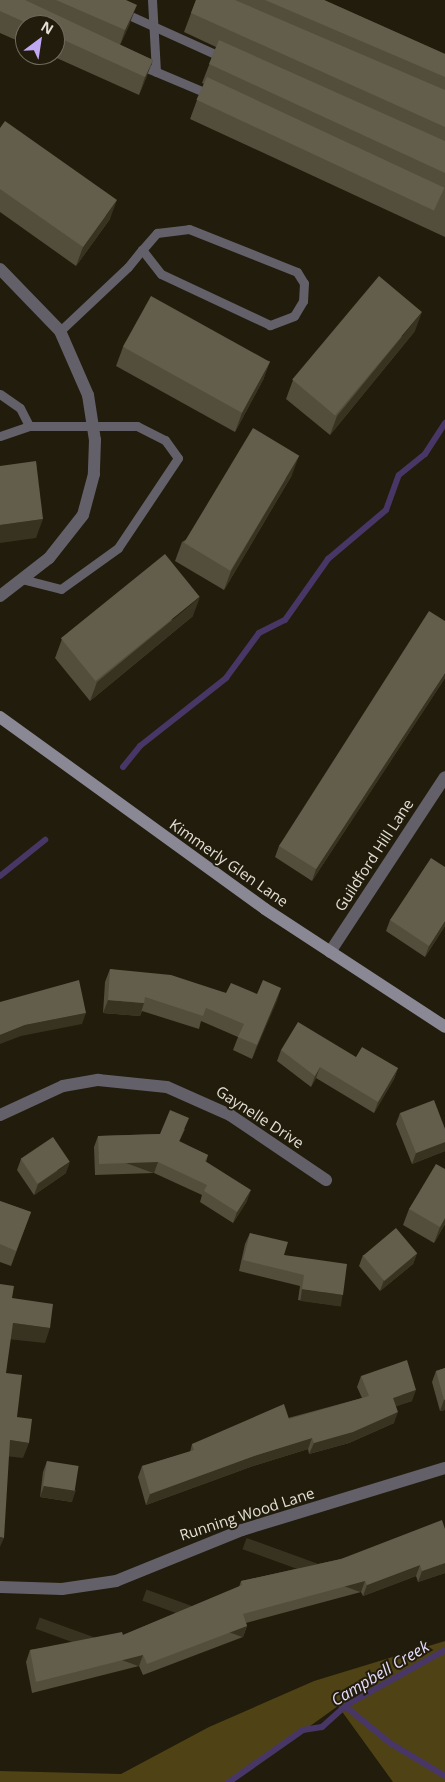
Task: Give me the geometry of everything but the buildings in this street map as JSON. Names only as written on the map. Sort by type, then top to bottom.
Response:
[{"type":"street","points":[[0,269],[60,331],[88,395],[93,425],[94,474],[83,515],[49,558],[0,596]]},
{"type":"street","name":"Kimmerly Glen Lane","points":[[0,717],[330,952],[445,1027]]},
{"type":"street","name":"Guildford Hill Lane","points":[[330,952],[445,777]]},
{"type":"street","name":"Gaynelle Drive","points":[[0,1115],[63,1086],[115,1080],[167,1087],[230,1115],[326,1180]]},
{"type":"street","name":"Running Wood Lane","points":[[0,1587],[62,1589],[116,1581],[242,1530],[445,1468]]},
{"type":"lane","points":[[152,0],[156,27],[156,72]]},
{"type":"lane","points":[[114,8],[232,61]]},
{"type":"lane","points":[[131,61],[220,99]]},
{"type":"lane","points":[[60,331],[157,233],[189,229],[297,272],[304,283],[303,301],[294,316],[270,325],[161,274],[142,250]]},
{"type":"lane","points":[[0,394],[20,408],[29,426]]},
{"type":"lane","points":[[0,436],[29,426],[137,426],[166,440],[178,458],[118,548],[61,589],[22,579]]},
{"type":"shaded area","points":[[445,1641],[445,1782],[393,1782],[338,1706],[232,1782],[0,1782],[0,1771],[121,1774],[209,1727],[314,1681]]},
{"type":"waterway","points":[[123,767],[140,746],[226,678],[259,633],[285,620],[328,559],[386,510],[399,475],[425,454],[445,423]]},
{"type":"waterway","points":[[0,876],[45,840]]},
{"type":"waterway","name":"Campbell Creek","points":[[229,1782],[303,1730],[322,1727],[345,1706],[445,1650]]},
{"type":"waterway","points":[[345,1706],[390,1743],[445,1776]]}]
